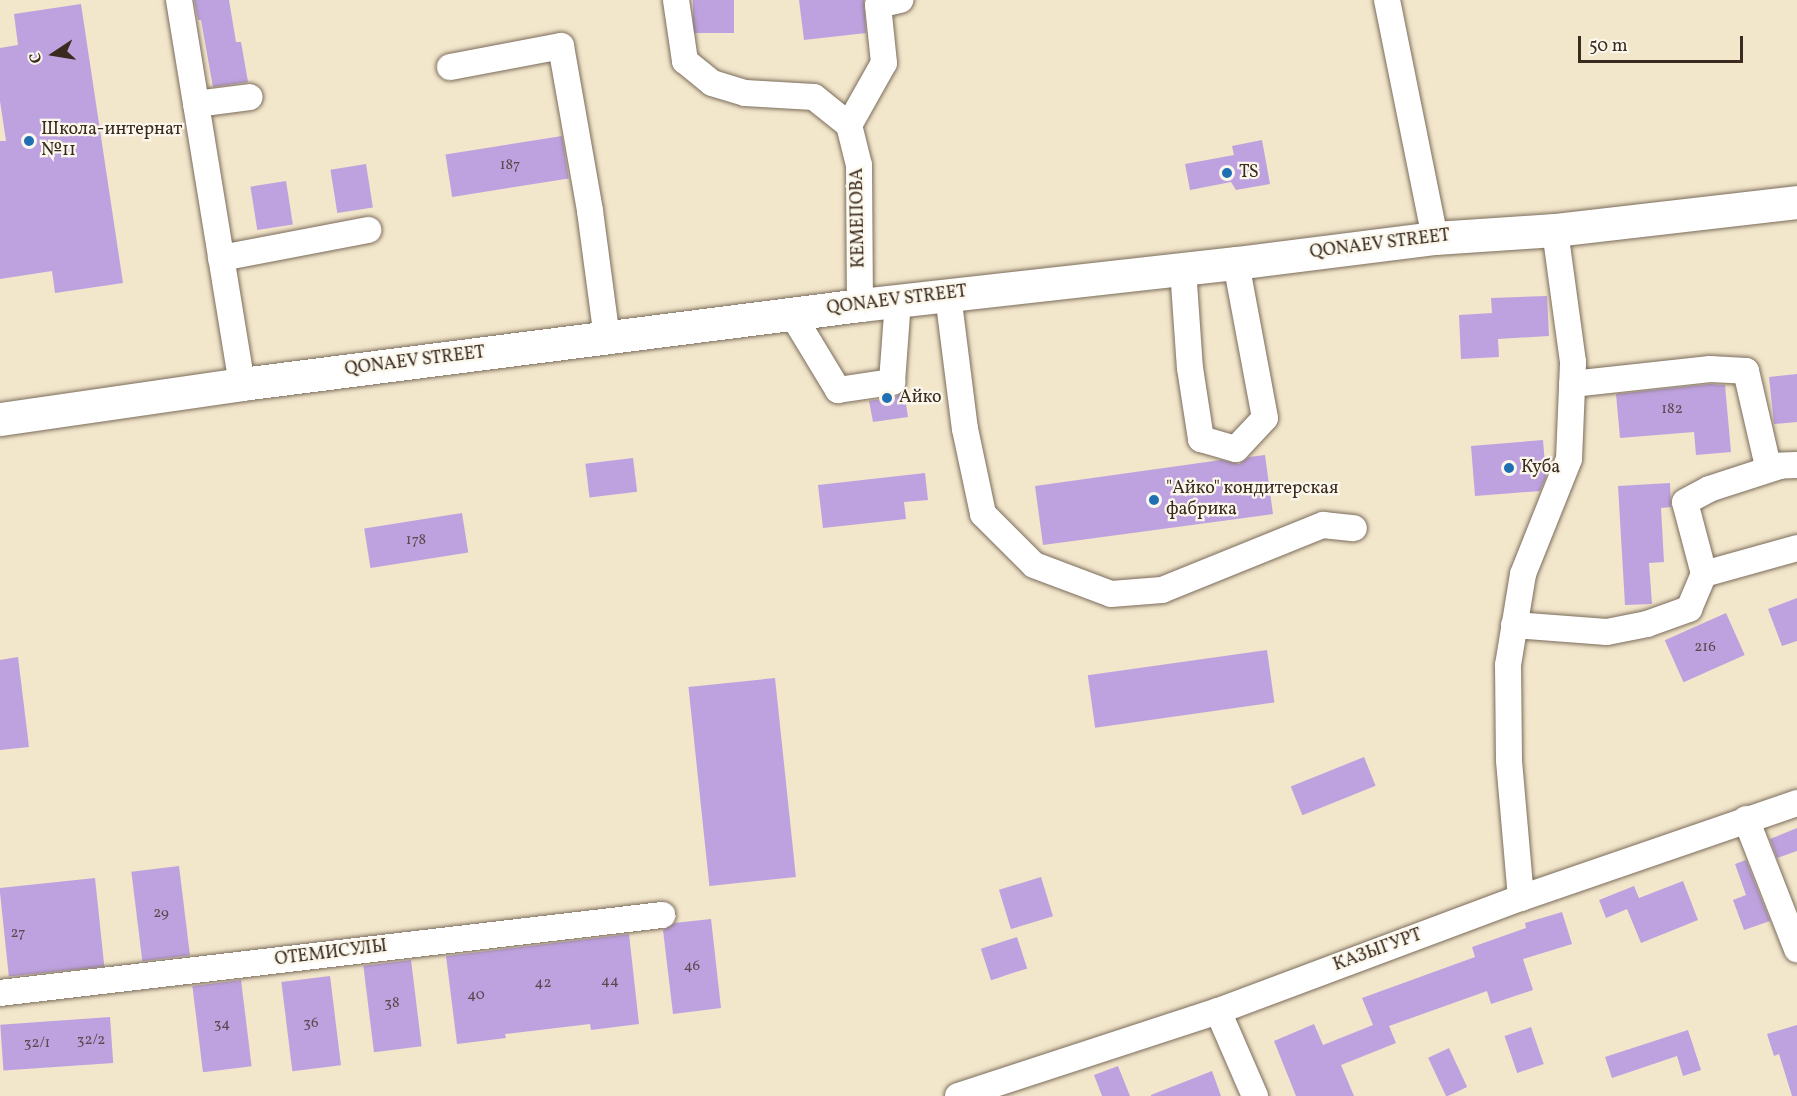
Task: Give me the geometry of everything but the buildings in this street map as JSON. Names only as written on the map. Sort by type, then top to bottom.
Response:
[{"type":"main road","name":"QONAEV STREET","points":[[0,419],[242,384],[860,304],[1236,263],[1434,238],[1555,230],[1797,202]]},
{"type":"street","points":[[179,0],[242,384]]},
{"type":"street","points":[[676,0],[684,61],[712,83],[745,93],[814,97],[849,125],[884,63],[885,2]]},
{"type":"street","points":[[1393,4],[1434,238]]},
{"type":"street","points":[[450,67],[561,46],[590,211],[607,338]]},
{"type":"street","points":[[196,104],[250,97]]},
{"type":"street","name":"КЕМЕПОВА","points":[[849,125],[859,165],[860,304]]},
{"type":"street","points":[[221,258],[368,230]]},
{"type":"street","points":[[1521,898],[1509,760],[1508,665],[1523,574],[1569,459],[1573,362],[1555,230]]},
{"type":"street","points":[[1183,269],[1190,368],[1201,439],[1236,449],[1265,418],[1236,263]]},
{"type":"street","points":[[948,295],[965,429],[983,514],[1034,565],[1111,594],[1162,590],[1323,525],[1354,528]]},
{"type":"street","points":[[792,314],[837,390],[892,382],[898,300]]},
{"type":"street","points":[[1572,384],[1710,369],[1746,371],[1768,466],[1788,466]]},
{"type":"street","points":[[1514,625],[1607,632],[1647,624],[1689,609],[1704,574],[1685,502],[1709,489],[1788,466]]},
{"type":"street","points":[[1704,574],[1797,548]]},
{"type":"street","name":"КАЗЫГУРТ","points":[[964,1095],[1218,1011],[1521,898],[1797,803]]},
{"type":"street","points":[[1746,819],[1797,949]]},
{"type":"street","name":"ОТЕМИСУЛЫ","points":[[0,993],[662,915]]},
{"type":"street","points":[[1218,1011],[1255,1096]]},
{"type":"place","name":"Школа-интернат №11","points":[[29,141]]},
{"type":"place","name":"TS","points":[[1227,173]]},
{"type":"place","name":"Айко","points":[[887,398]]},
{"type":"place","name":"Куба","points":[[1509,468]]},
{"type":"place","name":"\"Айко\" кондитерская фабрика","points":[[1154,500]]}]
